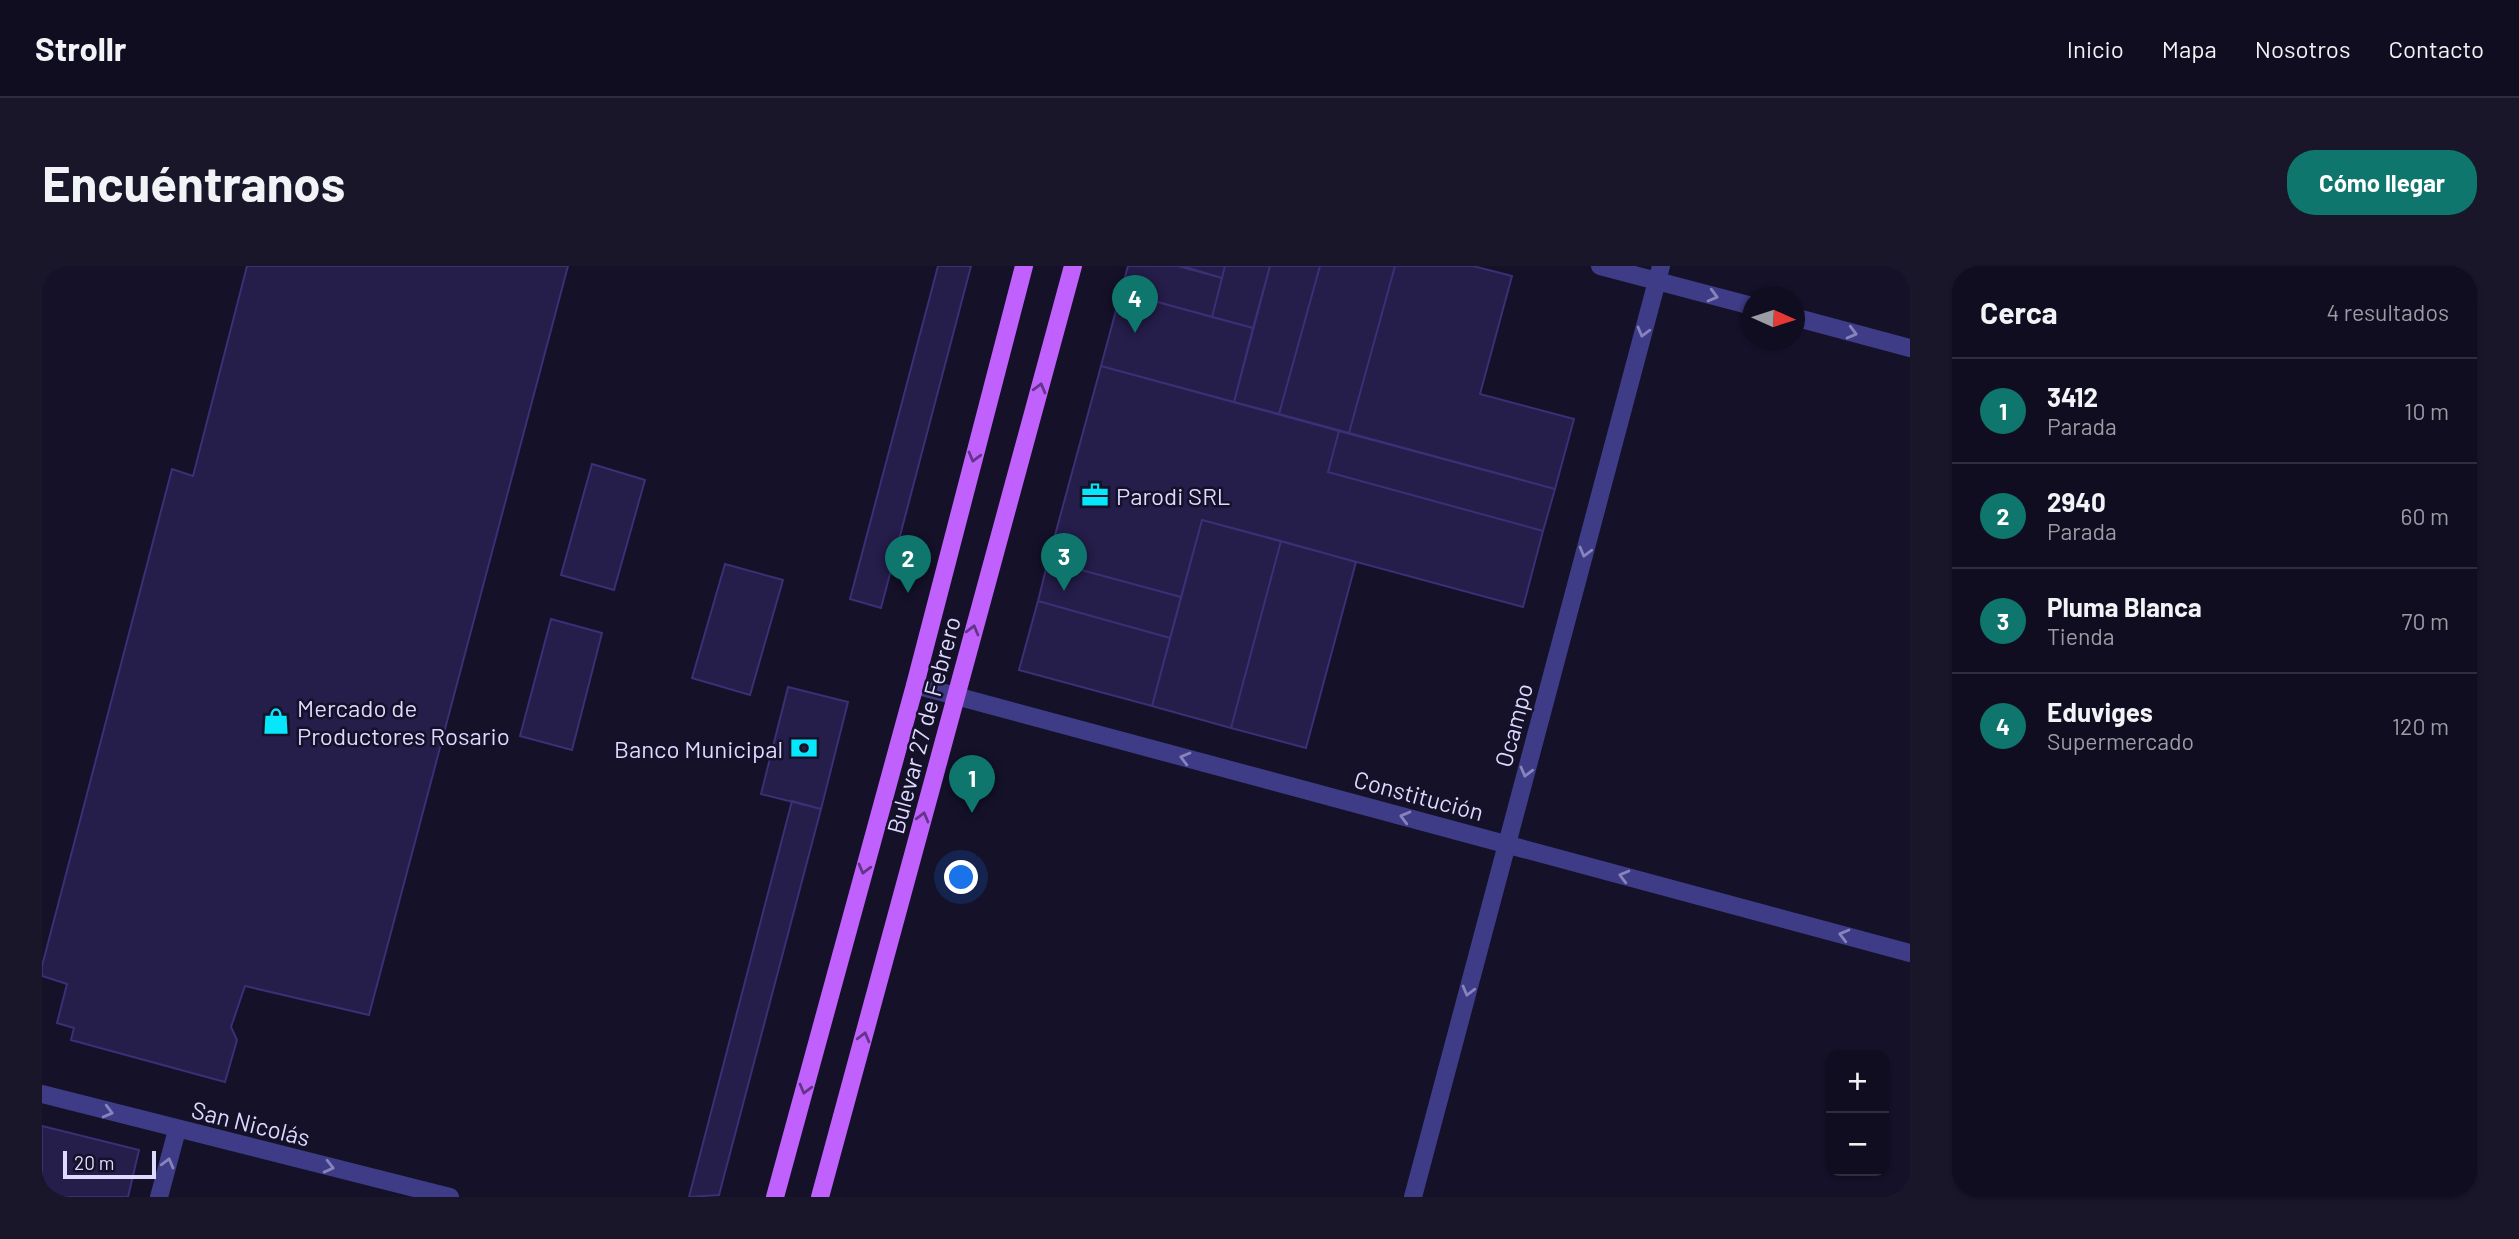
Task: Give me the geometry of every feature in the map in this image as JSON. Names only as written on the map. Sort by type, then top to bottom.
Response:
[{"type":"main road","name":"Bulevar 27 de Febrero","points":[[775,1197],[915,685],[1024,266]]},
{"type":"main road","name":"Bulevar 27 de Febrero","points":[[820,1197],[1073,266]]},
{"type":"street","points":[[1600,266],[1659,274],[1742,303]]},
{"type":"street","name":"Ocampo","points":[[1413,1197],[1659,274]]},
{"type":"street","points":[[1805,320],[1910,348]]},
{"type":"street","name":"Constitución","points":[[915,685],[1910,953]]},
{"type":"street","name":"San Nicolás","points":[[42,1094],[450,1197]]},
{"type":"street","points":[[159,1197],[177,1130]]},
{"type":"building","name":"Mercado de Productores Rosario","points":[[247,266],[568,266],[369,1015],[245,986],[231,1027],[237,1040],[225,1082],[71,1040],[74,1028],[57,1023],[67,984],[42,976],[42,966],[172,469],[193,476]]},
{"type":"building","points":[[938,266],[971,266],[881,608],[850,599]]},
{"type":"building","points":[[1128,266],[1178,266],[1222,278],[1212,317],[1121,292]]},
{"type":"building","points":[[1182,266],[1225,266],[1222,278]]},
{"type":"building","points":[[1225,266],[1270,266],[1253,328],[1212,317]]},
{"type":"building","points":[[1270,266],[1320,266],[1279,414],[1234,402]]},
{"type":"building","points":[[1320,266],[1395,266],[1349,433],[1279,414]]},
{"type":"building","points":[[1395,266],[1473,266],[1512,276],[1480,394],[1574,419],[1555,489],[1349,433]]},
{"type":"building","points":[[1121,292],[1253,328],[1234,402],[1101,366]]},
{"type":"building","points":[[1101,366],[1339,431],[1328,472],[1543,531],[1523,607],[1202,520],[1181,597],[1048,561]]},
{"type":"building","points":[[1339,431],[1555,489],[1543,531],[1328,472]]},
{"type":"building","points":[[592,464],[645,480],[614,590],[561,575]]},
{"type":"building","points":[[1202,520],[1281,541],[1231,728],[1152,706]]},
{"type":"building","points":[[1281,541],[1356,562],[1306,748],[1231,728]]},
{"type":"building","points":[[1048,561],[1181,597],[1170,638],[1038,601]]},
{"type":"building","points":[[725,564],[783,580],[750,695],[692,678]]},
{"type":"building","points":[[1038,601],[1170,638],[1152,706],[1019,670]]},
{"type":"building","points":[[551,619],[602,633],[572,750],[520,736]]},
{"type":"building","name":"Banco Municipal","points":[[788,687],[848,702],[821,809],[761,794]]},
{"type":"building","points":[[792,801],[821,809],[719,1195],[689,1197]]},
{"type":"building","points":[[42,1126],[139,1150],[128,1197],[42,1197]]},
{"type":"place","name":"Eduviges","points":[[1135,333]]},
{"type":"place","name":"Parodi SRL","points":[[1095,495]]},
{"type":"place","name":"Pluma Blanca","points":[[1064,591]]},
{"type":"place","name":"2940","points":[[908,593]]},
{"type":"place","name":"Mercado de Productores Rosario","points":[[276,721]]},
{"type":"place","name":"Banco Municipal","points":[[804,748]]},
{"type":"place","name":"3412","points":[[972,813]]}]
